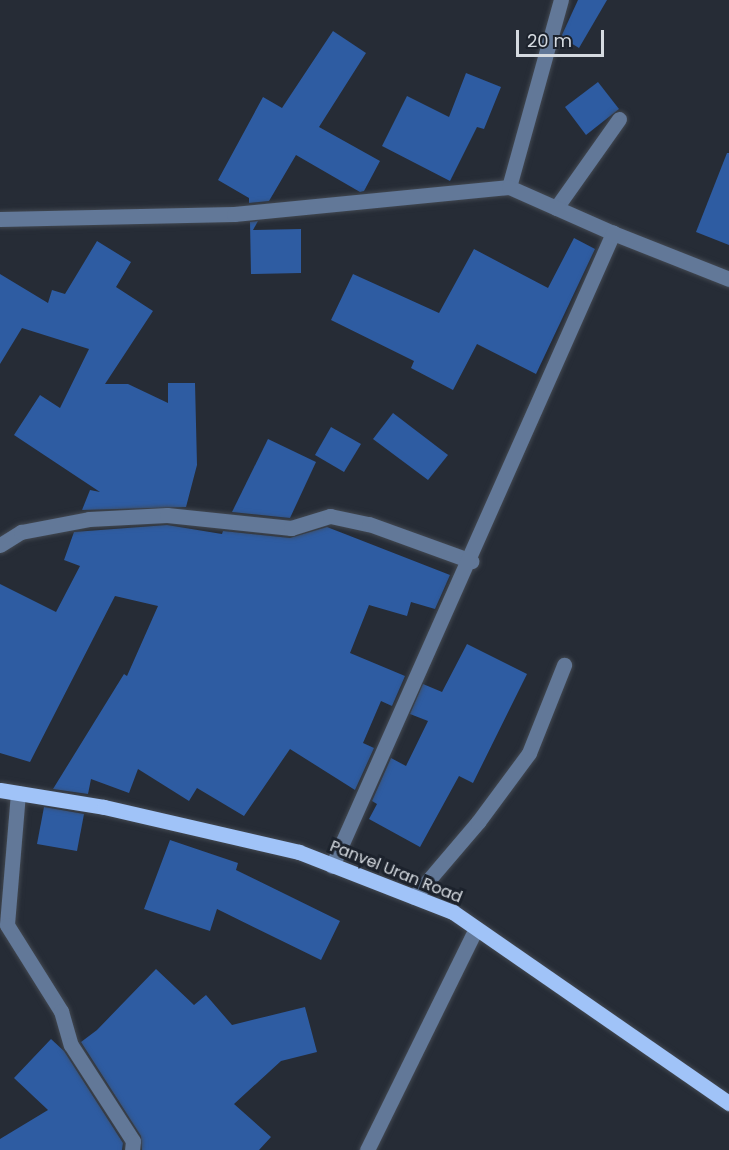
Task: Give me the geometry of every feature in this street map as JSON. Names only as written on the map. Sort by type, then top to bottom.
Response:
[{"type":"main road","name":"Panvel Uran Road","points":[[0,790],[138,815],[299,852],[453,912],[729,1103]]},
{"type":"street","points":[[509,187],[561,0]]},
{"type":"street","points":[[556,208],[619,118]]},
{"type":"street","points":[[0,219],[234,214],[509,187],[613,233],[729,279]]},
{"type":"street","points":[[332,866],[471,561],[613,233]]},
{"type":"street","points":[[0,545],[21,532],[89,519],[167,515],[291,528],[330,516],[369,524],[471,561]]},
{"type":"street","points":[[414,897],[478,822],[529,753],[564,665]]},
{"type":"street","points":[[18,793],[6,925],[61,1011],[70,1045],[133,1141],[132,1150]]},
{"type":"street","points":[[367,1150],[476,928]]},
{"type":"building","points":[[578,0],[607,0],[579,48],[561,37]]},
{"type":"building","points":[[333,31],[366,53],[319,127],[380,161],[364,191],[360,192],[296,155],[269,201],[249,203],[249,198],[218,180],[263,97],[282,108]]},
{"type":"building","points":[[466,73],[501,87],[484,129],[477,127],[450,181],[382,146],[407,96],[449,117]]},
{"type":"building","points":[[598,82],[619,109],[586,135],[565,107]]},
{"type":"building","points":[[727,153],[729,153],[729,245],[696,232]]},
{"type":"building","points":[[258,221],[253,230],[301,229],[301,273],[251,274],[250,222]]},
{"type":"building","points":[[574,238],[595,249],[536,374],[477,344],[453,390],[411,368],[414,361],[331,320],[353,274],[439,313],[474,249],[548,288]]},
{"type":"building","points":[[97,241],[131,262],[116,287],[153,311],[105,384],[128,384],[168,403],[168,383],[195,383],[197,465],[186,507],[82,510],[90,490],[100,492],[14,435],[40,395],[60,408],[89,349],[22,328],[0,364],[0,274],[48,303],[52,290],[65,294]]},
{"type":"building","points":[[393,413],[448,455],[428,480],[373,439]]},
{"type":"building","points":[[331,427],[361,444],[344,472],[315,455]]},
{"type":"building","points":[[268,439],[316,462],[290,518],[232,512]]},
{"type":"building","points":[[167,525],[222,534],[223,531],[290,538],[327,527],[450,575],[435,609],[411,602],[407,616],[369,605],[350,653],[405,676],[392,706],[381,701],[363,743],[374,748],[355,790],[290,749],[244,816],[197,788],[189,801],[138,769],[129,793],[91,779],[88,794],[53,789],[124,674],[127,676],[158,606],[115,596],[30,762],[0,753],[0,584],[56,612],[80,566],[64,560],[74,532]]},
{"type":"building","points":[[467,644],[527,674],[473,783],[459,776],[420,847],[369,819],[377,804],[372,801],[391,758],[406,766],[428,721],[410,714],[423,684],[442,692]]},
{"type":"building","points":[[44,807],[84,814],[77,851],[37,844]]},
{"type":"building","points":[[170,840],[238,863],[236,870],[340,921],[321,960],[217,909],[210,931],[144,909]]},
{"type":"building","points":[[156,969],[194,1005],[206,995],[232,1025],[305,1007],[317,1052],[281,1061],[234,1104],[271,1137],[259,1150],[142,1150],[141,1136],[81,1042],[97,1030]]},
{"type":"building","points":[[51,1039],[64,1051],[123,1143],[122,1150],[0,1150],[0,1139],[48,1110],[14,1078]]}]
